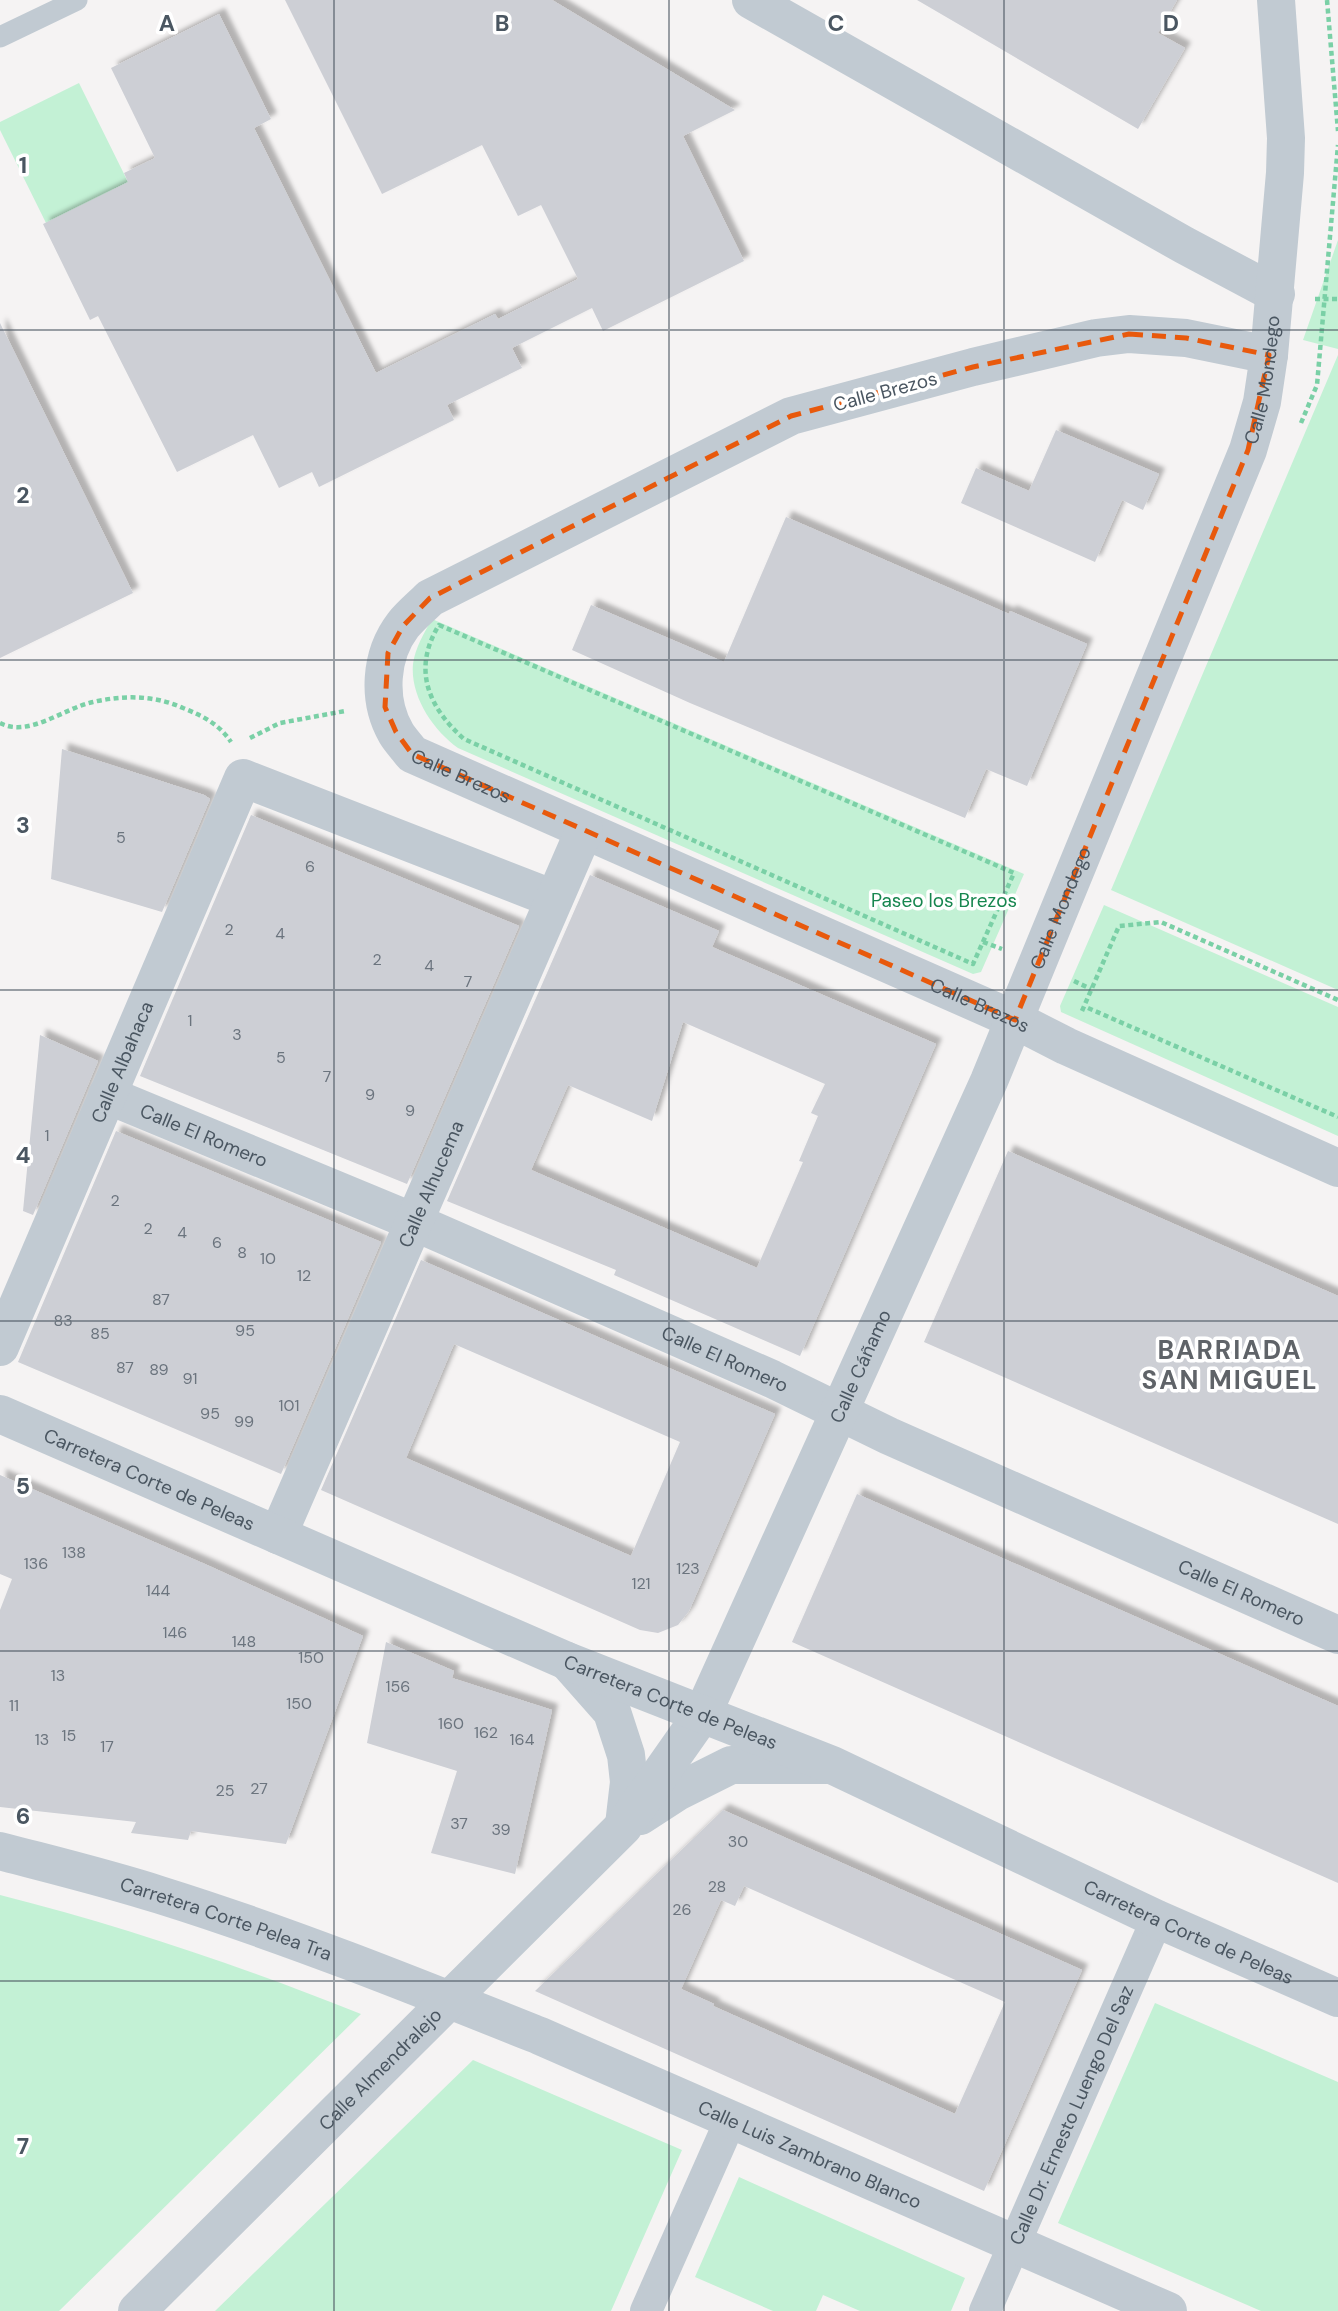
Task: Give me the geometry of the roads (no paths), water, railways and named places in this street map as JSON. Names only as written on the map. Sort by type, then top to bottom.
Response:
[{"type":"street","name":"Calle Mondego","points":[[751,0],[1184,245],[1276,294],[1262,402],[1248,450],[1014,1020]]},
{"type":"street","points":[[1276,0],[1286,138],[1276,294]]},
{"type":"street","name":"Calle Brezos","points":[[1269,355],[1186,338],[1129,334],[1096,338],[973,367],[791,416],[430,598],[402,626],[388,653],[383,679],[385,707],[396,732],[412,754],[1014,1020],[1338,1168]]},
{"type":"street","name":"Calle Albahaca","points":[[0,1346],[107,1095],[238,762],[554,899]]},
{"type":"street","name":"Calle Alhucema","points":[[278,1535],[584,831]]},
{"type":"street","name":"Calle Cáñamo","points":[[715,1718],[838,1412],[989,1082],[1014,1020]]},
{"type":"street","name":"Calle El Romero","points":[[107,1095],[414,1222],[760,1373],[838,1412],[1338,1635]]},
{"type":"street","name":"Carretera Corte de Peleas","points":[[0,1414],[567,1661],[832,1765],[1157,1919],[1338,1998]]},
{"type":"street","points":[[567,1661],[612,1712],[626,1755],[629,1782],[623,1827]]},
{"type":"street","name":"Calle Almendralejo","points":[[677,1792],[711,1748],[715,1718]]},
{"type":"street","name":"Calle Almendralejo","points":[[137,2311],[623,1827],[715,1718]]},
{"type":"street","name":"Calle Almendralejo","points":[[623,1827],[677,1792],[731,1765],[832,1765]]},
{"type":"street","name":"Carretera Corte Pelea Tra","points":[[0,1851],[172,1899],[269,1932],[450,2000]]},
{"type":"street","name":"Calle Dr. Ernesto Luengo Del Saz","points":[[985,2311],[1157,1919]]},
{"type":"street","name":"Calle Luis Zambrano Blanco","points":[[450,2000],[540,2036],[1168,2311]]},
{"type":"street","points":[[646,2311],[731,2119]]},
{"type":"lane","points":[[0,37],[76,0]]},
{"type":"district","name":"BARRIADA SAN MIGUEL","points":[[1230,1365]]},
{"type":"park label","name":"Paseo los Brezos","points":[[944,900]]}]
